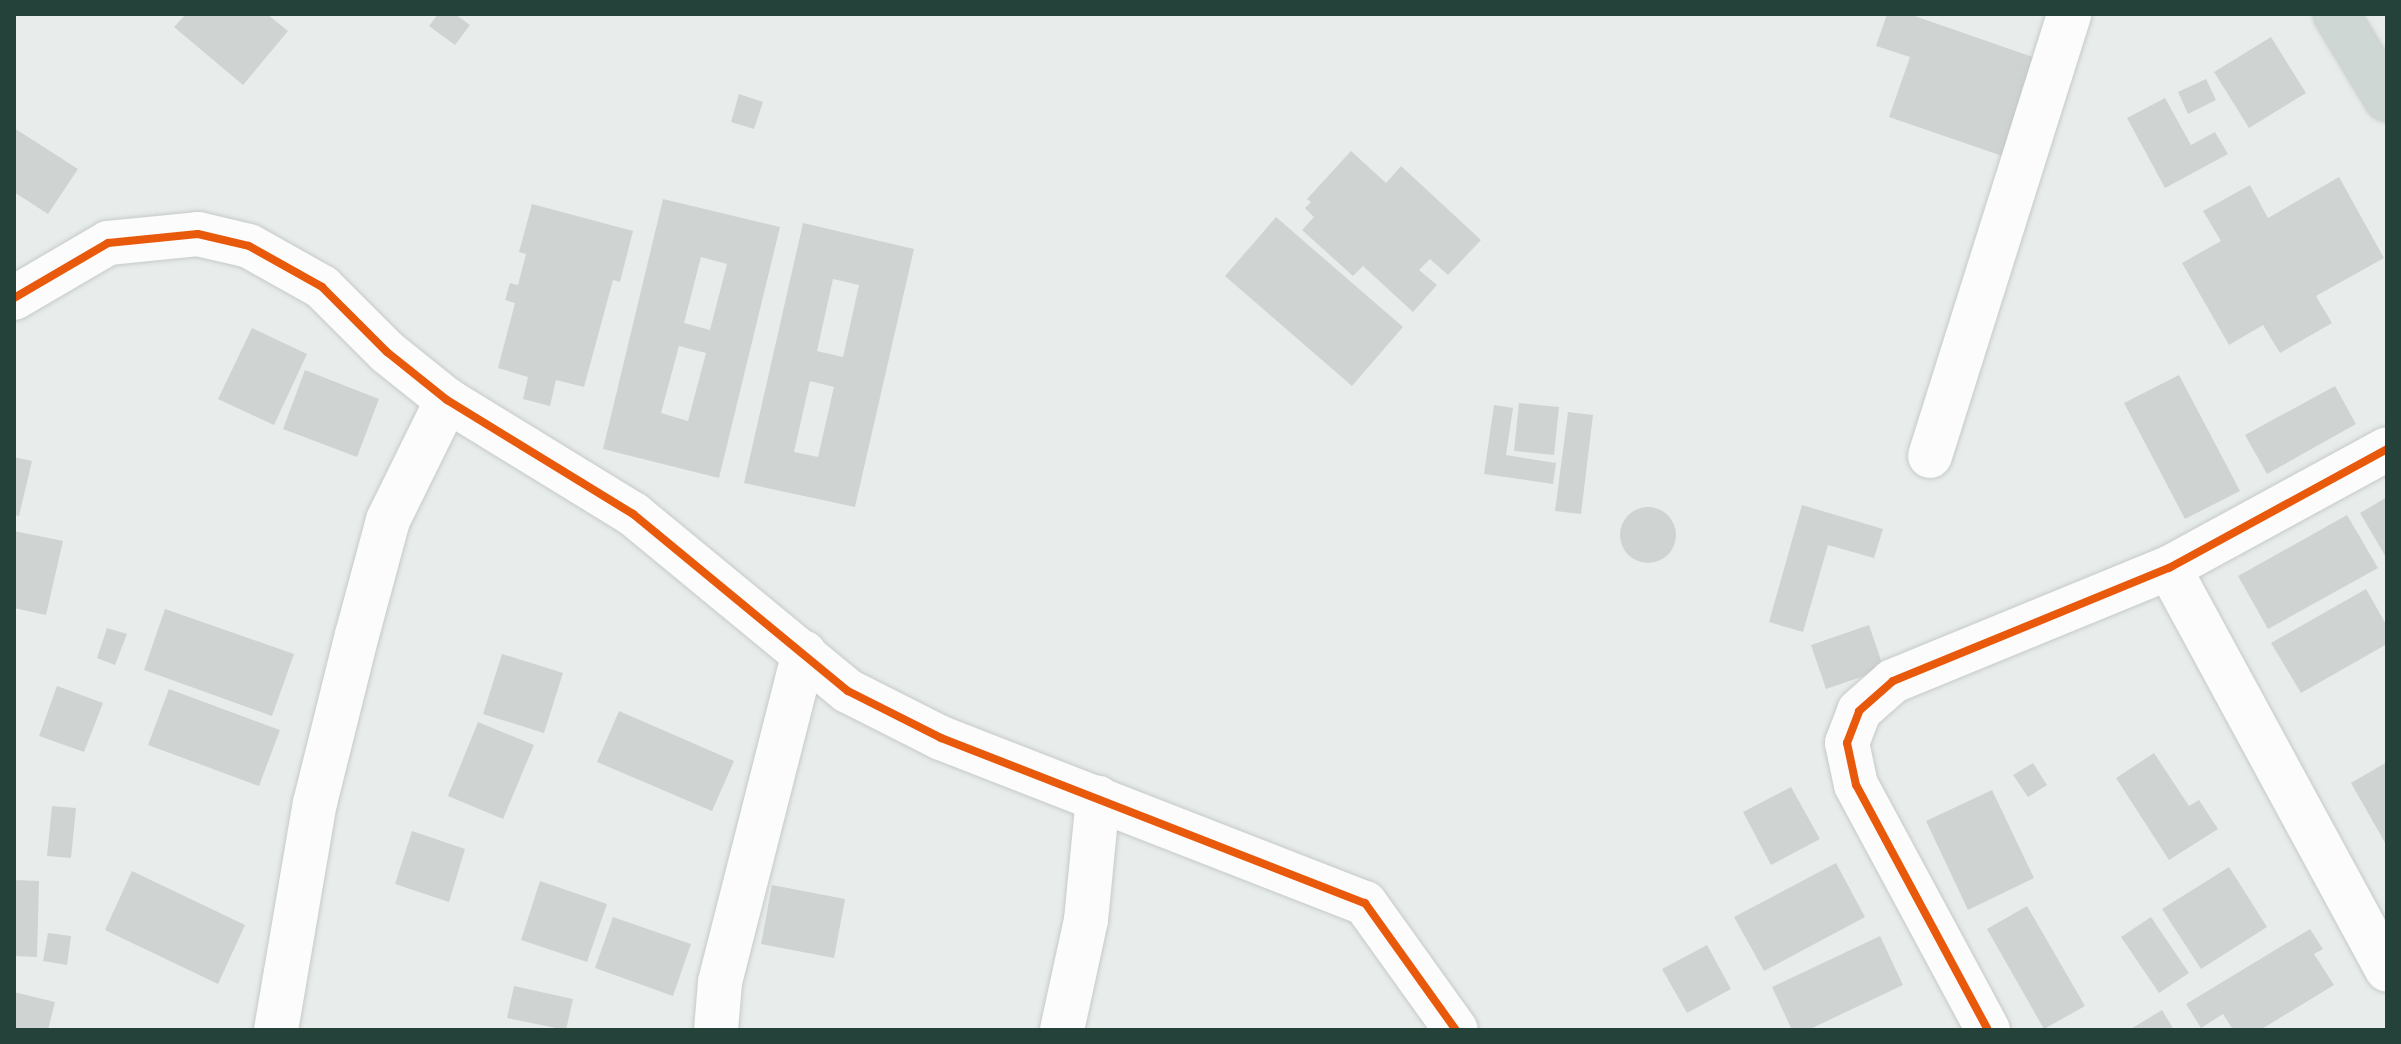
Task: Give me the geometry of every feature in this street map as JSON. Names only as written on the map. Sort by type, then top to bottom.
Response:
[{"type":"main road","points":[[2336,14],[2387,99]]},
{"type":"street","points":[[1930,456],[2069,14]]},
{"type":"street","points":[[14,298],[108,243],[198,234],[249,246],[322,287],[387,352],[447,400],[633,514],[848,691],[941,738],[1365,903],[1456,1030]]},
{"type":"street","points":[[276,1030],[315,803],[388,520],[447,400]]},
{"type":"street","points":[[1988,1030],[1856,785],[1847,743],[1859,711],[1893,681],[2169,568],[2387,449]]},
{"type":"street","points":[[2169,568],[2387,970]]},
{"type":"street","points":[[716,1030],[727,953],[804,653]]},
{"type":"street","points":[[1062,1030],[1086,920],[1098,798]]},
{"type":"building","points":[[186,14],[267,14],[288,31],[243,85],[174,27]]},
{"type":"building","points":[[438,14],[455,14],[470,25],[455,45],[429,26]]},
{"type":"building","points":[[1887,14],[1909,14],[2047,62],[2014,160],[1889,117],[1910,57],[1876,46]]},
{"type":"building","points":[[2271,37],[2306,93],[2249,128],[2214,72]]},
{"type":"building","points":[[2206,79],[2216,100],[2188,114],[2178,92]]},
{"type":"building","points":[[739,94],[763,102],[754,129],[731,122]]},
{"type":"building","points":[[2165,98],[2191,145],[2215,132],[2228,154],[2165,188],[2127,118]]},
{"type":"building","points":[[14,128],[78,169],[48,214],[14,192]]},
{"type":"building","points":[[1351,151],[1386,183],[1401,166],[1481,240],[1448,275],[1430,259],[1419,270],[1437,285],[1413,312],[1363,266],[1353,276],[1302,230],[1314,217],[1305,208],[1311,202],[1307,199]]},
{"type":"building","points":[[2339,177],[2384,258],[2316,296],[2332,323],[2280,353],[2263,325],[2229,345],[2182,263],[2221,241],[2203,211],[2250,185],[2268,218]]},
{"type":"building","points":[[663,199],[780,227],[719,478],[603,449]],"holes":[[[701,257],[727,264],[710,330],[684,323]],[[679,346],[706,353],[688,421],[661,413]]]},
{"type":"building","points":[[532,204],[633,231],[620,282],[613,280],[584,387],[556,380],[550,406],[523,399],[528,377],[498,368],[515,303],[505,300],[510,283],[518,285],[526,254],[519,252]]},
{"type":"building","points":[[1276,217],[1403,327],[1352,386],[1225,276]]},
{"type":"building","points":[[803,223],[914,249],[855,507],[744,483]],"holes":[[[833,279],[859,285],[843,357],[817,351]],[[810,381],[834,387],[818,457],[794,452]]]},
{"type":"building","points":[[252,328],[307,354],[274,425],[218,399]]},
{"type":"building","points":[[305,370],[379,399],[357,457],[283,429]]},
{"type":"building","points":[[2179,375],[2240,491],[2185,519],[2124,403]]},
{"type":"building","points":[[2335,386],[2356,424],[2267,474],[2245,435]]},
{"type":"building","points":[[1519,403],[1559,407],[1554,455],[1514,451]]},
{"type":"building","points":[[1494,405],[1513,408],[1506,455],[1556,463],[1553,484],[1484,474]]},
{"type":"building","points":[[1568,412],[1593,415],[1581,514],[1555,511]]},
{"type":"building","points":[[14,457],[32,461],[19,516],[14,515]]},
{"type":"building","points":[[2387,497],[2387,559],[2360,513]]},
{"type":"building","points":[[1802,505],[1883,529],[1874,558],[1828,545],[1803,632],[1769,622]]},
{"type":"building","points":[[1648,507],[1668,515],[1676,535],[1668,555],[1648,563],[1628,555],[1620,535],[1628,515]]},
{"type":"building","points":[[2347,515],[2378,568],[2268,629],[2238,576]]},
{"type":"building","points":[[14,531],[63,541],[46,615],[14,608]]},
{"type":"building","points":[[2366,589],[2387,626],[2387,644],[2301,693],[2271,643]]},
{"type":"building","points":[[165,609],[294,654],[272,716],[144,670]]},
{"type":"building","points":[[1869,625],[1884,669],[1826,689],[1811,645]]},
{"type":"building","points":[[107,628],[127,634],[115,665],[97,658]]},
{"type":"building","points":[[502,654],[563,673],[544,733],[483,714]]},
{"type":"building","points":[[57,686],[103,703],[84,752],[39,736]]},
{"type":"building","points":[[169,689],[280,730],[259,786],[148,745]]},
{"type":"building","points":[[619,711],[734,761],[712,811],[597,762]]},
{"type":"building","points":[[478,722],[534,745],[503,819],[448,796]]},
{"type":"building","points":[[2154,753],[2189,806],[2199,800],[2218,829],[2169,860],[2116,778]]},
{"type":"building","points":[[2387,762],[2387,846],[2351,783]]},
{"type":"building","points":[[2033,763],[2047,785],[2028,797],[2013,775]]},
{"type":"building","points":[[1791,787],[1820,839],[1771,865],[1743,812]]},
{"type":"building","points":[[1992,790],[2034,878],[1968,910],[1926,821]]},
{"type":"building","points":[[52,806],[76,808],[71,858],[47,856]]},
{"type":"building","points":[[412,831],[465,849],[449,902],[395,884]]},
{"type":"building","points":[[1836,863],[1865,917],[1764,971],[1734,917]]},
{"type":"building","points":[[2229,867],[2267,927],[2201,969],[2162,909]]},
{"type":"building","points":[[132,871],[245,925],[218,984],[105,930]]},
{"type":"building","points":[[14,880],[39,881],[37,957],[14,956]]},
{"type":"building","points":[[540,881],[607,904],[587,962],[521,940]]},
{"type":"building","points":[[772,885],[845,899],[834,958],[761,944]]},
{"type":"building","points":[[2027,906],[2085,1006],[2044,1029],[1987,929]]},
{"type":"building","points":[[613,917],[691,944],[673,996],[595,968]]},
{"type":"building","points":[[2151,917],[2189,973],[2159,993],[2121,937]]},
{"type":"building","points":[[2310,929],[2323,949],[2314,954],[2334,985],[2260,1030],[2233,1030],[2223,1014],[2201,1028],[2186,1004]]},
{"type":"building","points":[[48,933],[71,936],[67,965],[43,961]]},
{"type":"building","points":[[1880,936],[1903,985],[1808,1030],[1792,1030],[1772,987]]},
{"type":"building","points":[[1707,945],[1731,989],[1687,1013],[1662,969]]},
{"type":"building","points":[[514,986],[573,999],[566,1030],[507,1018]]},
{"type":"building","points":[[14,992],[55,1002],[48,1030],[14,1030]]},
{"type":"building","points":[[2162,1010],[2174,1030],[2129,1030]]},
{"type":"cycle path","points":[[14,298],[108,243],[198,234],[249,246],[322,287],[387,352],[447,400],[633,514],[848,691],[941,738],[1365,903],[1456,1030]]},
{"type":"cycle path","points":[[1988,1030],[1856,785],[1847,743],[1859,711],[1893,681],[2169,568],[2387,449]]}]
